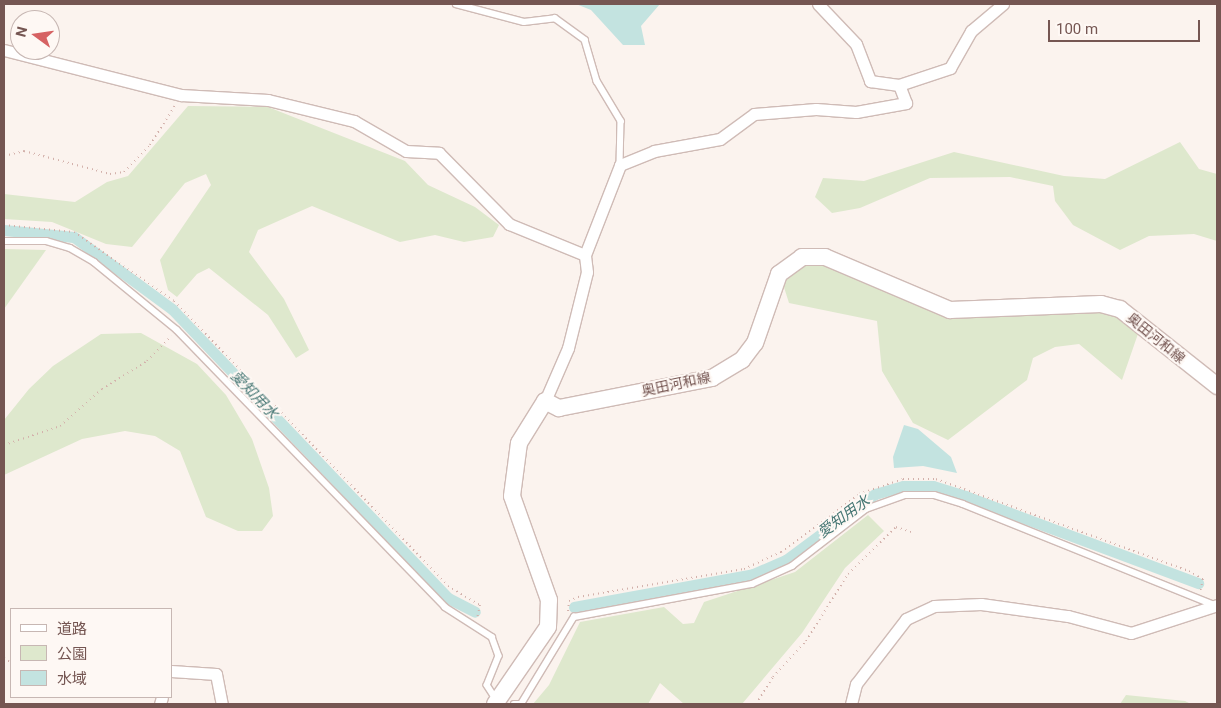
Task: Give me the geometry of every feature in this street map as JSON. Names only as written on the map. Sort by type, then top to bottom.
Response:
[{"type":"main road","name":"奥田河和線","points":[[545,402],[559,408],[712,378],[742,360],[755,343],[779,274],[802,258],[825,257],[950,310],[1101,304],[1120,309],[1217,386]]},
{"type":"main road","points":[[499,703],[548,627],[549,600],[512,496],[519,443],[545,402]]},
{"type":"street","points":[[818,4],[856,44],[870,81],[899,85],[950,68],[970,31],[1003,4]]},
{"type":"street","points":[[4,50],[181,96],[268,100],[354,121],[406,151],[439,153],[509,224],[585,255]]},
{"type":"street","points":[[545,402],[568,348],[587,272],[585,255],[620,165],[654,151],[720,140],[754,114],[816,109],[856,112],[906,103],[899,85]]},
{"type":"street","points":[[851,704],[856,684],[906,619],[934,606],[981,604],[1068,616],[1131,633],[1215,604]]},
{"type":"street","points":[[172,671],[216,674],[222,704]]},
{"type":"lane","points":[[456,4],[524,22],[555,18],[585,40],[597,80],[621,121],[620,165]]},
{"type":"lane","points":[[4,241],[46,241],[70,248],[94,262],[177,330],[445,607],[492,637],[499,656],[486,685],[499,703]]},
{"type":"lane","points":[[514,704],[520,704],[574,617],[752,584],[792,566],[866,509],[905,495],[934,495],[963,504],[1215,604]]},
{"type":"path","points":[[4,156],[24,151],[110,174],[124,172],[150,145],[181,96]]},
{"type":"path","points":[[4,225],[74,232],[174,301],[448,586],[480,605],[476,626]]},
{"type":"path","points":[[4,445],[60,426],[102,389],[147,361],[177,330]]},
{"type":"path","points":[[574,617],[568,614],[568,601],[578,596],[744,569],[781,552],[859,494],[903,479],[951,484],[1189,571],[1203,579],[1198,596]]},
{"type":"path","points":[[756,704],[773,677],[806,641],[848,574],[896,527],[914,533]]},
{"type":"green space","points":[[188,106],[268,107],[405,161],[428,185],[475,207],[499,225],[493,237],[464,242],[435,235],[400,242],[312,206],[258,230],[249,252],[284,299],[309,350],[296,358],[268,315],[209,268],[197,274],[177,297],[168,290],[160,260],[211,185],[206,174],[185,183],[132,247],[106,244],[52,222],[4,219],[4,194],[75,202],[107,182],[128,176]]},
{"type":"green space","points":[[1180,142],[1199,169],[1217,174],[1217,241],[1194,234],[1149,236],[1120,250],[1073,225],[1055,201],[1053,186],[1010,177],[930,178],[860,208],[832,213],[815,197],[823,178],[864,181],[954,152],[1064,176],[1105,179]]},
{"type":"green space","points":[[4,249],[46,250],[4,309]]},
{"type":"green space","points":[[826,263],[947,315],[1099,308],[1140,328],[1122,380],[1079,344],[1055,347],[1033,358],[1027,380],[948,440],[913,423],[882,371],[877,321],[789,303],[782,281],[801,265]]},
{"type":"green space","points":[[141,333],[197,364],[226,395],[252,439],[269,488],[273,516],[262,531],[238,531],[206,517],[180,451],[155,436],[125,431],[82,439],[4,475],[4,420],[29,389],[53,366],[101,334]]},
{"type":"green space","points":[[868,515],[884,531],[845,568],[802,633],[742,704],[684,704],[660,683],[648,704],[533,704],[549,685],[580,622],[664,607],[683,624],[694,623],[704,602],[795,572]]},
{"type":"green space","points":[[1126,695],[1185,701],[1191,704],[1120,704]]},
{"type":"water","points":[[576,4],[660,4],[641,26],[645,45],[623,45],[591,10]]},
{"type":"water","points":[[904,425],[918,429],[951,457],[957,473],[923,466],[894,468],[893,457]]},
{"type":"waterway","name":"愛知用水","points":[[4,230],[74,237],[172,309],[448,598],[475,612]]},
{"type":"waterway","name":"愛知用水","points":[[574,607],[753,574],[786,560],[875,494],[903,486],[933,486],[965,496],[1198,583]]}]
